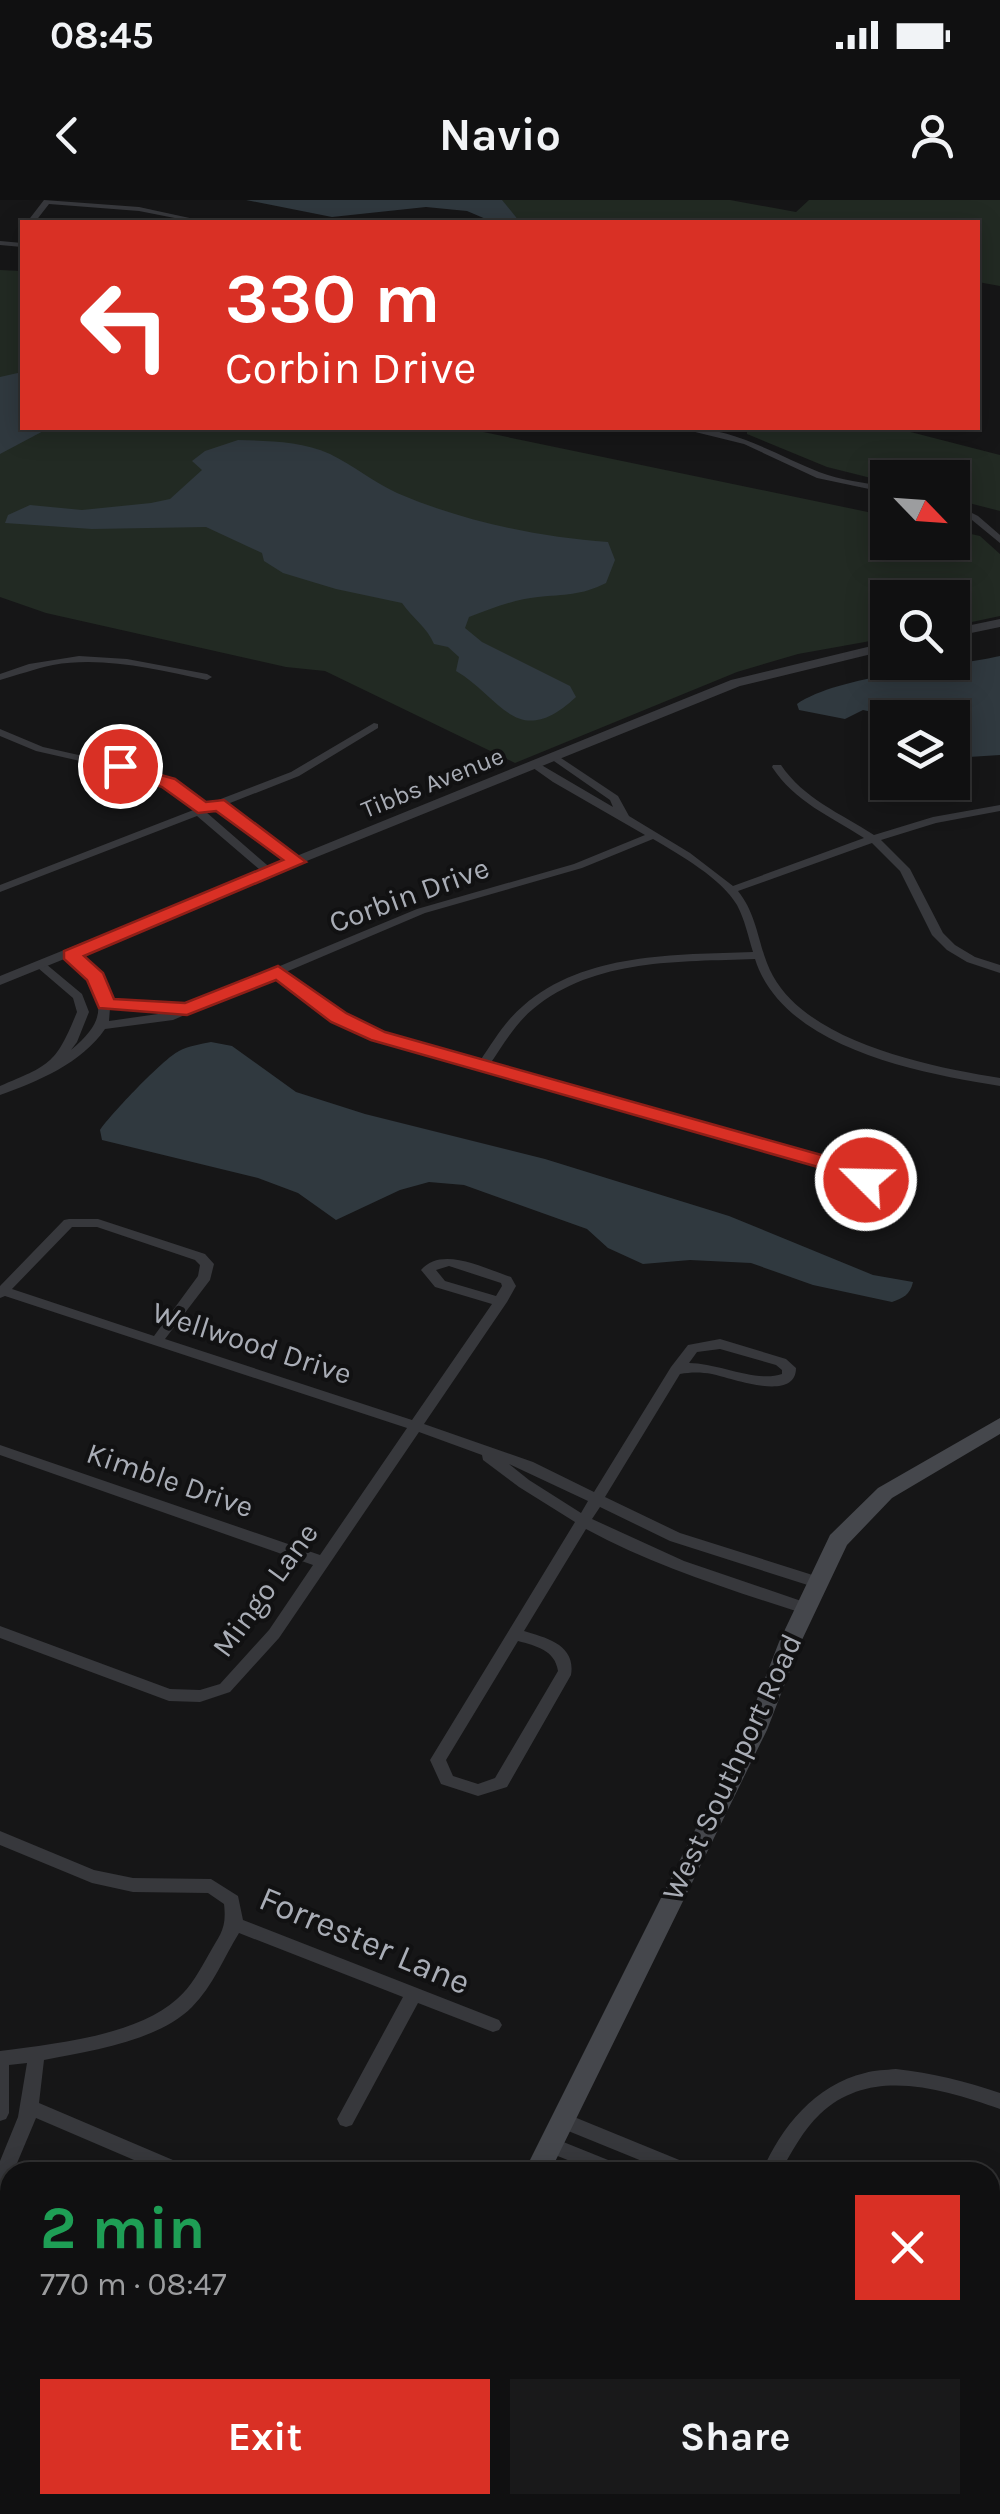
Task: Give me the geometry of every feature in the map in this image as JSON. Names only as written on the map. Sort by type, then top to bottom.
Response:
[{"type":"main road","name":"West Southport Road","points":[[542,2162],[756,1730],[805,1608],[848,1527],[885,1493],[1000,1425]]},
{"type":"street","points":[[47,201],[139,209],[194,220]]},
{"type":"street","points":[[0,243],[19,244]]},
{"type":"street","points":[[692,430],[747,442],[820,476],[870,486]]},
{"type":"street","points":[[970,519],[1000,540]]},
{"type":"street","points":[[970,630],[1000,624]]},
{"type":"street","name":"Tibbs Avenue","points":[[0,981],[736,683],[870,650]]},
{"type":"street","points":[[0,676],[42,661],[88,656],[206,677]]},
{"type":"street","points":[[0,889],[312,766],[374,726]]},
{"type":"street","points":[[0,732],[40,749],[140,771],[168,783],[270,872]]},
{"type":"street","points":[[555,756],[614,798],[624,818]]},
{"type":"street","points":[[534,765],[598,807],[624,818],[731,890],[747,912],[779,995],[820,1028],[872,1050],[1000,1082]]},
{"type":"street","points":[[777,767],[791,786],[876,841],[909,874],[939,940],[964,958],[1000,969]]},
{"type":"street","points":[[218,804],[297,862]]},
{"type":"street","points":[[731,890],[945,816],[1000,808]]},
{"type":"street","name":"Corbin Drive","points":[[104,1016],[148,1023],[421,911],[578,866],[652,836]]},
{"type":"street","points":[[482,1066],[529,1007],[576,979],[648,961],[760,954]]},
{"type":"street","points":[[0,1091],[82,1050],[104,1016],[96,978],[71,955]]},
{"type":"street","points":[[42,966],[78,997],[82,1018],[52,1068]]},
{"type":"street","points":[[278,972],[356,1027],[832,1164],[874,1188]]},
{"type":"street","name":"Corbin Drive","points":[[104,1016],[187,1010]]},
{"type":"street","points":[[82,1018],[104,1016]]},
{"type":"street","points":[[1,1292],[69,1223],[98,1223],[200,1258],[207,1264],[205,1277],[157,1341]]},
{"type":"street","points":[[449,1262],[506,1280],[508,1290],[500,1302],[440,1284],[428,1270],[434,1264],[449,1262]]},
{"type":"street","name":"Wellwood Drive","points":[[1,1292],[528,1466],[693,1544],[817,1582]]},
{"type":"street","name":"Mingo Lane","points":[[0,1632],[169,1695],[200,1696],[225,1688],[246,1668],[322,1562],[500,1302]]},
{"type":"street","points":[[514,1634],[558,1650],[566,1660],[566,1671],[500,1783],[470,1789],[447,1780],[438,1760],[514,1634],[583,1521],[596,1499],[676,1370],[686,1352],[716,1343],[781,1362],[789,1368],[790,1376],[770,1384],[706,1365],[676,1370]]},
{"type":"street","name":"Kimble Drive","points":[[0,1450],[322,1562]]},
{"type":"street","name":"Wellwood Drive","points":[[486,1454],[514,1478],[583,1521],[654,1557],[805,1608]]},
{"type":"street","name":"Forrester Lane","points":[[0,1838],[92,1876],[132,1885],[211,1886],[232,1901],[236,1924],[493,2025]]},
{"type":"street","points":[[0,2113],[0,2060],[145,2027],[172,2016],[188,2001],[236,1924]]},
{"type":"street","points":[[346,2119],[414,1994]]},
{"type":"street","points":[[8,2162],[26,2128],[36,2052]]},
{"type":"street","points":[[777,2162],[798,2124],[825,2098],[857,2079],[875,2074],[923,2076],[1000,2101]]},
{"type":"street","points":[[31,2108],[157,2162]]},
{"type":"street","points":[[562,2120],[664,2162]]},
{"type":"street","points":[[551,2145],[593,2162]]},
{"type":"shaded area","points":[[246,200],[502,200],[518,220],[488,220],[467,211],[426,207],[332,217]]},
{"type":"shaded area","points":[[500,200],[730,200],[796,212],[809,200],[1000,200],[1000,286],[980,282],[980,220],[518,220]]},
{"type":"shaded area","points":[[0,270],[20,271],[20,430],[474,430],[870,512],[870,560],[970,560],[970,534],[980,536],[1000,554],[1000,616],[970,622],[970,580],[870,580],[870,641],[798,654],[737,672],[515,763],[325,671],[286,667],[46,613],[0,597]]},
{"type":"shaded area","points":[[20,372],[20,430],[45,430],[0,454],[0,377]]},
{"type":"shaded area","points":[[747,430],[903,430],[1000,455],[1000,511],[970,503],[970,460],[870,460],[870,478],[827,467],[747,434]]},
{"type":"shaded area","points":[[238,440],[308,446],[338,458],[397,493],[474,519],[527,532],[608,542],[615,560],[606,583],[580,592],[503,605],[469,617],[465,628],[482,642],[570,686],[576,697],[556,713],[539,720],[524,720],[498,705],[456,671],[459,657],[448,647],[434,644],[402,603],[283,573],[264,561],[262,553],[206,527],[92,529],[5,523],[8,515],[30,505],[82,510],[170,499],[202,470],[192,461],[205,451]]},
{"type":"shaded area","points":[[1000,656],[1000,755],[970,757],[970,700],[870,700],[870,712],[863,710],[845,719],[799,710],[797,704],[816,694],[870,678],[970,680],[970,661]]},
{"type":"shaded area","points":[[211,1042],[232,1046],[296,1092],[365,1114],[545,1159],[729,1216],[873,1275],[913,1282],[912,1286],[906,1295],[892,1302],[813,1285],[751,1263],[690,1260],[643,1264],[608,1248],[587,1229],[464,1185],[429,1182],[400,1190],[336,1220],[298,1193],[258,1178],[102,1140],[100,1130],[106,1122],[161,1064],[183,1049]]},
{"type":"route","points":[[120,766],[168,783],[204,810],[218,804],[297,862],[71,955],[96,978],[106,1004],[187,1010],[278,972],[338,1018],[378,1036],[832,1164],[866,1180]]}]
